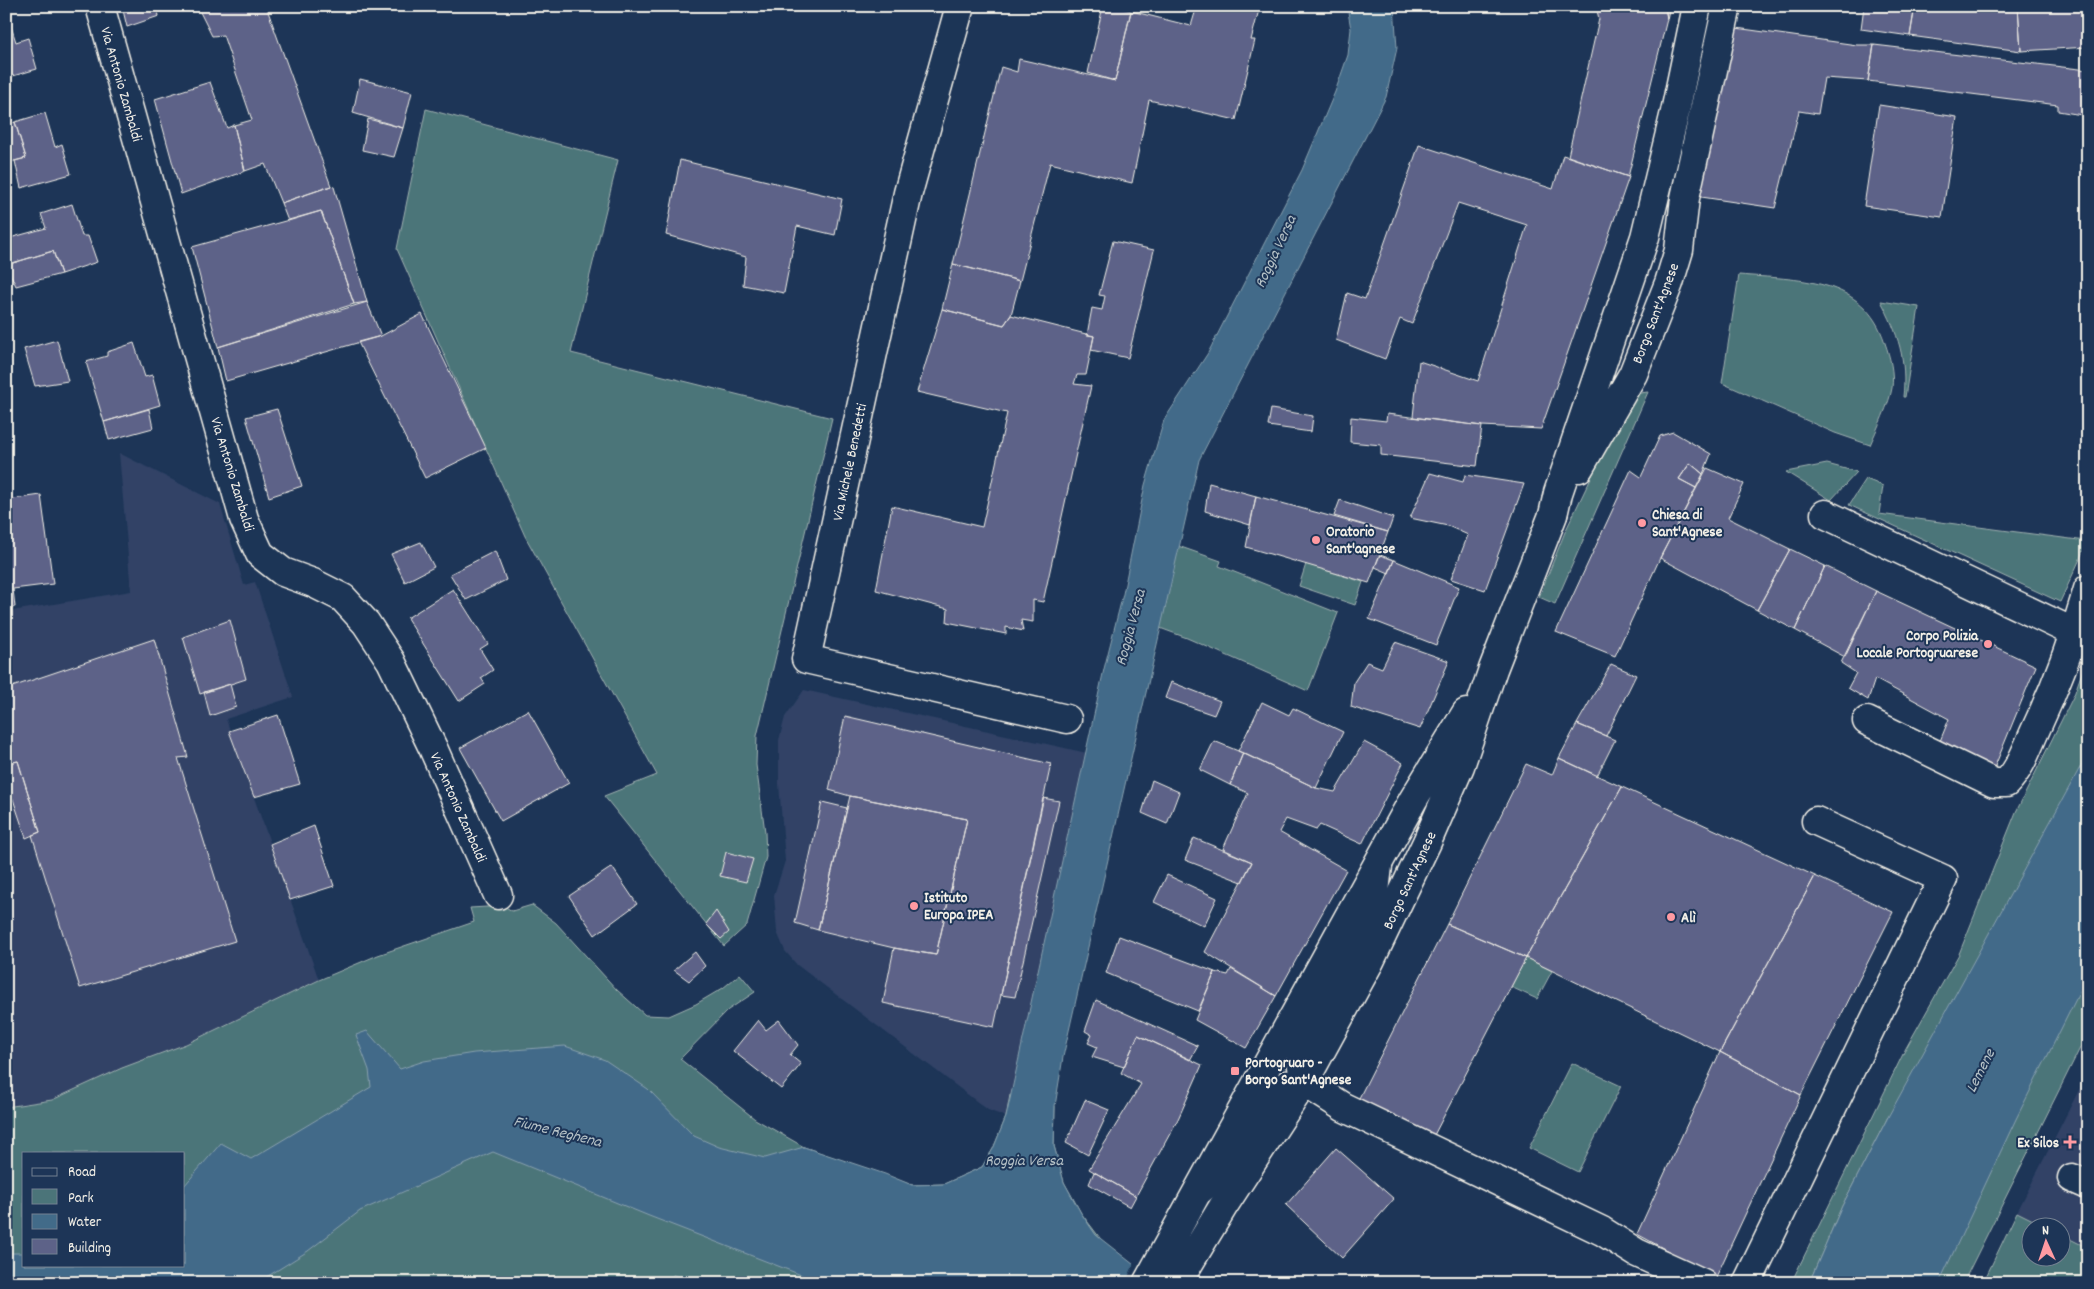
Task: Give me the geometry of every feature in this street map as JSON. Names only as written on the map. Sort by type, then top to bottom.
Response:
[{"type":"main road","name":"Via Antonio Zambaldi","points":[[100,6],[244,519],[260,554],[283,572],[313,583],[343,598],[366,623],[391,661],[433,748],[498,895]]},
{"type":"main road","name":"Via Michele Benedetti","points":[[960,6],[908,192],[806,660],[1067,718]]},
{"type":"main road","name":"Borgo Sant'Agnese","points":[[1177,1283],[1191,1258],[1304,1082],[1370,961],[1427,842],[1460,766],[1493,669],[1553,514],[1558,493],[1645,237],[1675,112],[1697,6]]},
{"type":"main road","name":"Borgo Sant'Agnese","points":[[1553,514],[1632,374],[1669,283],[1679,250],[1685,198],[1728,6]]},
{"type":"main road","points":[[1825,514],[2075,632]]},
{"type":"main road","points":[[1867,721],[1994,784],[2006,783],[2016,773],[2047,704],[2075,632],[2088,588]]},
{"type":"main road","name":"Borgo Sant'Agnese","points":[[1147,1283],[1413,800],[1493,669]]},
{"type":"main road","points":[[1747,1283],[1943,878],[1816,821]]},
{"type":"main road","name":"Borgo Sant'Agnese","points":[[1304,1082],[1300,1051],[1307,1027],[1322,1007],[1363,934],[1375,892],[1378,865]]},
{"type":"main road","name":"Borgo Sant'Agnese","points":[[1199,1191],[1232,1161],[1269,1101],[1287,1085],[1304,1082]]},
{"type":"main road","points":[[1304,1082],[1342,1107],[1602,1230],[1637,1253],[1703,1283]]},
{"type":"shaded area","points":[[119,453],[220,504],[244,585],[255,582],[293,697],[226,719],[319,980],[186,1044],[52,1100],[6,1107],[6,612],[131,591]]},
{"type":"shaded area","name":"Istituto Europa IPEA","points":[[804,690],[1087,753],[1006,1117],[988,1110],[797,965],[785,951],[777,932],[774,895],[785,861],[779,784],[779,740],[785,717]]},
{"type":"shaded area","name":"Ex Silos","points":[[2088,1072],[2088,1248],[2072,1240],[2072,1216],[2025,1216],[2017,1212]]},
{"type":"green space","points":[[426,109],[618,160],[571,353],[832,418],[757,736],[756,765],[765,832],[766,857],[747,925],[724,946],[604,796],[657,775],[525,536],[397,249]]},
{"type":"green space","points":[[1739,275],[1783,278],[1826,286],[1845,293],[1861,305],[1875,321],[1888,354],[1892,371],[1892,388],[1889,401],[1870,445],[1835,433],[1722,383]]},
{"type":"green space","points":[[1881,301],[1919,307],[1905,397],[1903,397],[1904,371],[1900,347]]},
{"type":"green space","points":[[1648,392],[1555,604],[1539,597],[1565,532],[1597,465],[1630,403],[1640,393]]},
{"type":"green space","points":[[1827,464],[1857,472],[1831,500],[1786,472]]},
{"type":"green space","points":[[1866,479],[1883,486],[1879,514],[2086,541],[2080,559],[2060,602],[1849,505]]},
{"type":"green space","points":[[1178,546],[1221,561],[1219,566],[1338,613],[1308,691],[1160,628]]},
{"type":"green space","points":[[1306,564],[1363,582],[1355,605],[1299,586]]},
{"type":"green space","points":[[2088,655],[2088,1032],[1963,1283],[1814,1283],[1888,1117],[1842,1206],[1809,1283],[1791,1283],[1906,1048],[1959,954],[2016,812],[2074,695]]},
{"type":"green space","points":[[532,905],[556,923],[617,990],[645,1015],[669,1016],[696,1004],[723,988],[740,974],[755,992],[728,1010],[680,1059],[755,1119],[804,1147],[912,1185],[944,1184],[982,1167],[993,1149],[1006,1117],[1010,1095],[1055,1106],[1054,1146],[1064,1182],[1081,1213],[1103,1242],[1157,1283],[701,1283],[673,1275],[667,1283],[6,1283],[6,1107],[52,1100],[122,1068],[186,1044],[319,980],[378,955],[474,922],[470,908],[504,906],[512,911]]},
{"type":"green space","points":[[1526,958],[1552,971],[1537,999],[1511,987]]},
{"type":"green space","points":[[1572,1063],[1621,1086],[1578,1172],[1529,1148]]},
{"type":"green space","points":[[2017,1212],[2025,1216],[2022,1216],[2022,1266],[2072,1266],[2072,1240],[2088,1248],[2088,1283],[1983,1283]]},
{"type":"water","points":[[1347,6],[1394,6],[1397,48],[1386,97],[1199,460],[1063,1057],[1055,1106],[1054,1146],[1064,1182],[1081,1213],[1096,1235],[1157,1283],[822,1283],[649,1216],[493,1152],[360,1211],[308,1251],[257,1283],[6,1283],[6,1253],[22,1253],[22,1266],[185,1266],[185,1185],[221,1143],[251,1159],[371,1087],[369,1070],[356,1035],[367,1031],[400,1069],[424,1061],[474,1053],[565,1046],[605,1060],[648,1089],[694,1136],[719,1147],[765,1158],[804,1147],[912,1185],[944,1184],[982,1167],[993,1149],[1006,1117],[1104,669],[1123,594],[1145,485],[1164,420],[1208,353],[1302,170],[1335,92],[1348,55],[1351,29]]},
{"type":"water","name":"Lemene","points":[[2088,753],[2088,975],[2016,1119],[1939,1283],[1809,1283],[1842,1206],[1888,1117]]},
{"type":"pier","points":[[1135,1262],[1159,1281],[1160,1283],[1125,1283]]},
{"type":"building","points":[[122,6],[157,6],[159,16],[127,27]]},
{"type":"building","points":[[197,6],[266,6],[331,186],[281,203],[265,164],[245,171],[234,125],[252,120],[223,35],[212,36]]},
{"type":"building","points":[[1103,6],[1115,6],[1131,11],[1115,81],[1088,73]]},
{"type":"building","points":[[1197,6],[1260,6],[1251,40],[1255,40],[1236,120],[1149,100],[1132,183],[1050,163],[1020,281],[953,264],[1001,67],[1017,72],[1019,59],[1115,81],[1131,11],[1191,26]]},
{"type":"building","points":[[1596,6],[1665,6],[1667,19],[1628,177],[1568,156],[1599,19]]},
{"type":"building","points":[[1665,6],[1670,6],[1667,19]]},
{"type":"building","points":[[1864,6],[1915,6],[1910,36],[1861,29]]},
{"type":"building","points":[[1915,6],[2018,6],[2021,51],[1910,36]]},
{"type":"building","points":[[2018,6],[2088,6],[2088,47],[2021,51]]},
{"type":"building","points":[[6,11],[16,42],[28,38],[37,69],[6,78]]},
{"type":"building","points":[[1729,27],[1857,45],[1874,45],[1868,81],[1824,78],[1818,114],[1799,111],[1775,208],[1688,195]]},
{"type":"building","points":[[1874,45],[2088,70],[2088,116],[2058,111],[2058,105],[1868,81]]},
{"type":"building","points":[[360,79],[412,92],[403,128],[353,113]]},
{"type":"building","points":[[210,82],[227,128],[234,125],[245,171],[181,194],[155,99]]},
{"type":"building","points":[[1879,105],[1957,117],[1942,217],[1864,206]]},
{"type":"building","points":[[45,113],[55,147],[62,144],[71,174],[21,188],[15,161],[26,158],[15,122]]},
{"type":"building","points":[[368,119],[403,128],[394,157],[362,150]]},
{"type":"building","points":[[15,122],[26,158],[6,163],[6,125]]},
{"type":"building","points":[[1419,145],[1553,189],[1563,155],[1629,177],[1541,429],[1482,426],[1413,417],[1419,361],[1478,381],[1527,225],[1458,203],[1412,324],[1400,319],[1385,359],[1336,340],[1347,293],[1365,299]]},
{"type":"building","points":[[680,160],[842,199],[835,235],[797,226],[784,293],[743,285],[746,257],[666,235]]},
{"type":"building","points":[[331,186],[334,187],[367,302],[354,304],[321,211],[288,221],[281,203]]},
{"type":"building","points":[[72,204],[82,236],[88,236],[97,262],[61,274],[53,251],[6,265],[6,239],[46,228],[41,214]]},
{"type":"building","points":[[321,211],[354,304],[218,347],[192,247]]},
{"type":"building","points":[[1113,241],[1154,250],[1128,358],[1091,350],[1094,336],[1087,335],[1092,308],[1102,310],[1105,296],[1099,295]]},
{"type":"building","points":[[53,251],[61,274],[16,286],[6,265]]},
{"type":"building","points":[[953,264],[1020,281],[1011,315],[1004,325],[942,309]]},
{"type":"building","points":[[367,302],[381,336],[226,381],[218,347]]},
{"type":"building","points":[[942,309],[1004,325],[1011,315],[1094,336],[1086,375],[1077,375],[1074,384],[1091,386],[1043,602],[1033,600],[1033,622],[1021,620],[1023,631],[1006,627],[1006,634],[947,622],[948,609],[876,590],[892,506],[982,527],[1007,413],[917,392]]},
{"type":"building","points":[[422,314],[486,448],[425,478],[358,342],[381,336]]},
{"type":"building","points":[[57,340],[68,381],[35,386],[24,349]]},
{"type":"building","points":[[134,343],[145,377],[152,375],[160,405],[104,422],[86,362],[107,356],[107,352]]},
{"type":"building","points":[[149,409],[153,428],[109,440],[104,422]]},
{"type":"building","points":[[277,409],[302,486],[269,497],[246,417]]},
{"type":"building","points":[[1271,409],[1313,416],[1311,432],[1268,426]]},
{"type":"building","points":[[1387,414],[1482,426],[1477,466],[1381,455],[1381,445],[1350,442],[1351,417],[1386,421]]},
{"type":"building","name":"Chiesa di Sant'Agnese","points":[[1673,432],[1711,454],[1703,474],[1690,463],[1679,479],[1696,488],[1660,558],[1615,656],[1556,632],[1631,470],[1641,477],[1660,436]]},
{"type":"building","points":[[1690,463],[1703,474],[1696,488],[1679,479]]},
{"type":"building","points":[[1707,468],[1744,484],[1728,518],[1790,549],[1757,610],[1660,558]]},
{"type":"building","points":[[1430,473],[1463,482],[1465,475],[1524,484],[1485,590],[1451,579],[1468,535],[1448,526],[1410,518]]},
{"type":"building","points":[[1209,483],[1256,496],[1250,525],[1205,511]]},
{"type":"building","points":[[41,495],[53,584],[13,589],[15,607],[6,608],[6,500]]},
{"type":"building","name":"Oratorio Sant'agnese","points":[[1256,496],[1388,532],[1369,583],[1246,547]]},
{"type":"building","points":[[1340,500],[1393,518],[1388,532],[1334,516]]},
{"type":"building","points":[[421,542],[434,567],[405,582],[391,554]]},
{"type":"building","points":[[1790,549],[1825,566],[1795,630],[1757,610]]},
{"type":"building","points":[[495,551],[506,580],[466,600],[450,574]]},
{"type":"building","points":[[1380,555],[1394,560],[1389,573],[1375,567]]},
{"type":"building","points":[[1394,560],[1459,587],[1436,645],[1369,619]]},
{"type":"building","points":[[1825,566],[1876,591],[1845,657],[1795,630]]},
{"type":"building","points":[[453,589],[488,644],[480,649],[493,670],[481,678],[485,684],[459,701],[407,618]]},
{"type":"building","points":[[1876,591],[2036,666],[1993,771],[1938,746],[1949,719],[1875,679],[1868,700],[1848,688],[1856,673],[1841,663]]},
{"type":"building","points":[[230,620],[246,679],[200,694],[183,637]]},
{"type":"building","points":[[154,639],[188,757],[178,758],[235,941],[80,988],[32,835],[40,832],[18,761],[13,762],[6,739],[6,689]]},
{"type":"building","points":[[1395,642],[1449,661],[1420,729],[1351,707],[1354,682],[1367,662],[1382,668]]},
{"type":"building","points":[[1611,664],[1636,675],[1606,736],[1577,724]]},
{"type":"building","points":[[1171,682],[1220,701],[1214,715],[1165,698]]},
{"type":"building","points":[[230,684],[236,707],[210,716],[204,692]]},
{"type":"building","points":[[1262,702],[1289,715],[1293,708],[1343,732],[1316,788],[1238,751]]},
{"type":"building","points":[[528,710],[569,783],[501,821],[460,748]]},
{"type":"building","points":[[278,715],[300,784],[254,797],[229,731]]},
{"type":"building","points":[[845,716],[1051,764],[994,1027],[883,1003],[894,948],[936,955],[967,819],[850,796],[829,790]]},
{"type":"building","points":[[1577,724],[1615,740],[1597,776],[1559,758]]},
{"type":"building","points":[[1214,741],[1243,753],[1230,785],[1200,770]]},
{"type":"building","points":[[1364,742],[1403,763],[1362,844],[1320,825],[1316,830],[1286,819],[1279,832],[1346,870],[1276,996],[1205,952],[1252,862],[1223,849],[1248,793],[1230,785],[1243,753],[1316,788],[1335,792]]},
{"type":"building","points":[[1559,758],[1622,787],[1526,958],[1447,924],[1526,764],[1552,775]]},
{"type":"building","points":[[18,761],[40,832],[26,838],[6,778],[6,764]]},
{"type":"building","points":[[1152,780],[1179,792],[1167,824],[1142,813]]},
{"type":"building","name":"Alì","points":[[1622,787],[1815,876],[1720,1052],[1526,958]]},
{"type":"building","points":[[850,796],[967,819],[936,955],[894,948],[818,930]]},
{"type":"building","points":[[1043,798],[1059,801],[1015,997],[1001,995]]},
{"type":"building","points":[[822,802],[847,808],[818,930],[795,923]]},
{"type":"building","points":[[314,826],[334,886],[290,900],[270,844]]},
{"type":"building","points":[[1194,838],[1252,862],[1242,882],[1185,860]]},
{"type":"building","points":[[726,852],[753,859],[746,882],[720,876]]},
{"type":"building","points":[[612,867],[637,904],[595,935],[569,896]]},
{"type":"building","points":[[1167,875],[1217,898],[1204,926],[1154,902]]},
{"type":"building","points":[[1815,876],[1893,912],[1801,1095],[1720,1052]]},
{"type":"building","points":[[716,911],[729,932],[721,939],[706,924]]},
{"type":"building","points":[[1447,924],[1526,958],[1432,1139],[1357,1102]]},
{"type":"building","points":[[1119,936],[1215,972],[1198,1011],[1106,973]]},
{"type":"building","points":[[695,952],[705,966],[689,981],[674,970]]},
{"type":"building","points":[[1231,969],[1276,996],[1246,1048],[1195,1020],[1215,972],[1228,975]]},
{"type":"building","points":[[1096,1000],[1198,1046],[1190,1060],[1138,1035],[1124,1067],[1092,1057],[1097,1047],[1088,1043],[1092,1035],[1085,1031]]},
{"type":"building","points":[[758,1020],[766,1030],[779,1020],[798,1045],[790,1055],[801,1064],[781,1089],[733,1051]]},
{"type":"building","points":[[1138,1035],[1202,1065],[1178,1119],[1136,1196],[1089,1169],[1141,1084],[1121,1073]]},
{"type":"building","points":[[1720,1052],[1801,1095],[1716,1277],[1637,1234]]},
{"type":"building","points":[[1085,1100],[1109,1110],[1088,1155],[1066,1143]]},
{"type":"building","points":[[1336,1148],[1394,1199],[1342,1258],[1286,1205]]},
{"type":"building","points":[[1094,1172],[1136,1196],[1130,1207],[1089,1184]]},
{"type":"place","name":"Chiesa di Sant'Agnese","points":[[1642,523]]},
{"type":"place","name":"Oratorio Sant'agnese","points":[[1316,540]]},
{"type":"place","name":"Corpo Polizia Locale Portogruarese","points":[[1988,644]]},
{"type":"place","name":"Istituto Europa IPEA","points":[[914,906]]},
{"type":"place","name":"Alì","points":[[1671,917]]},
{"type":"place","name":"Portogruaro - Borgo Sant'Agnese","points":[[1235,1071]]},
{"type":"place","name":"Ex Silos","points":[[2070,1142]]},
{"type":"water label","name":"Roggia Versa","points":[[1274,251]]},
{"type":"water label","name":"Roggia Versa","points":[[1129,627]]},
{"type":"water label","name":"Fiume Reghena","points":[[558,1130]]},
{"type":"water label","name":"Roggia Versa","points":[[1024,1159]]}]
